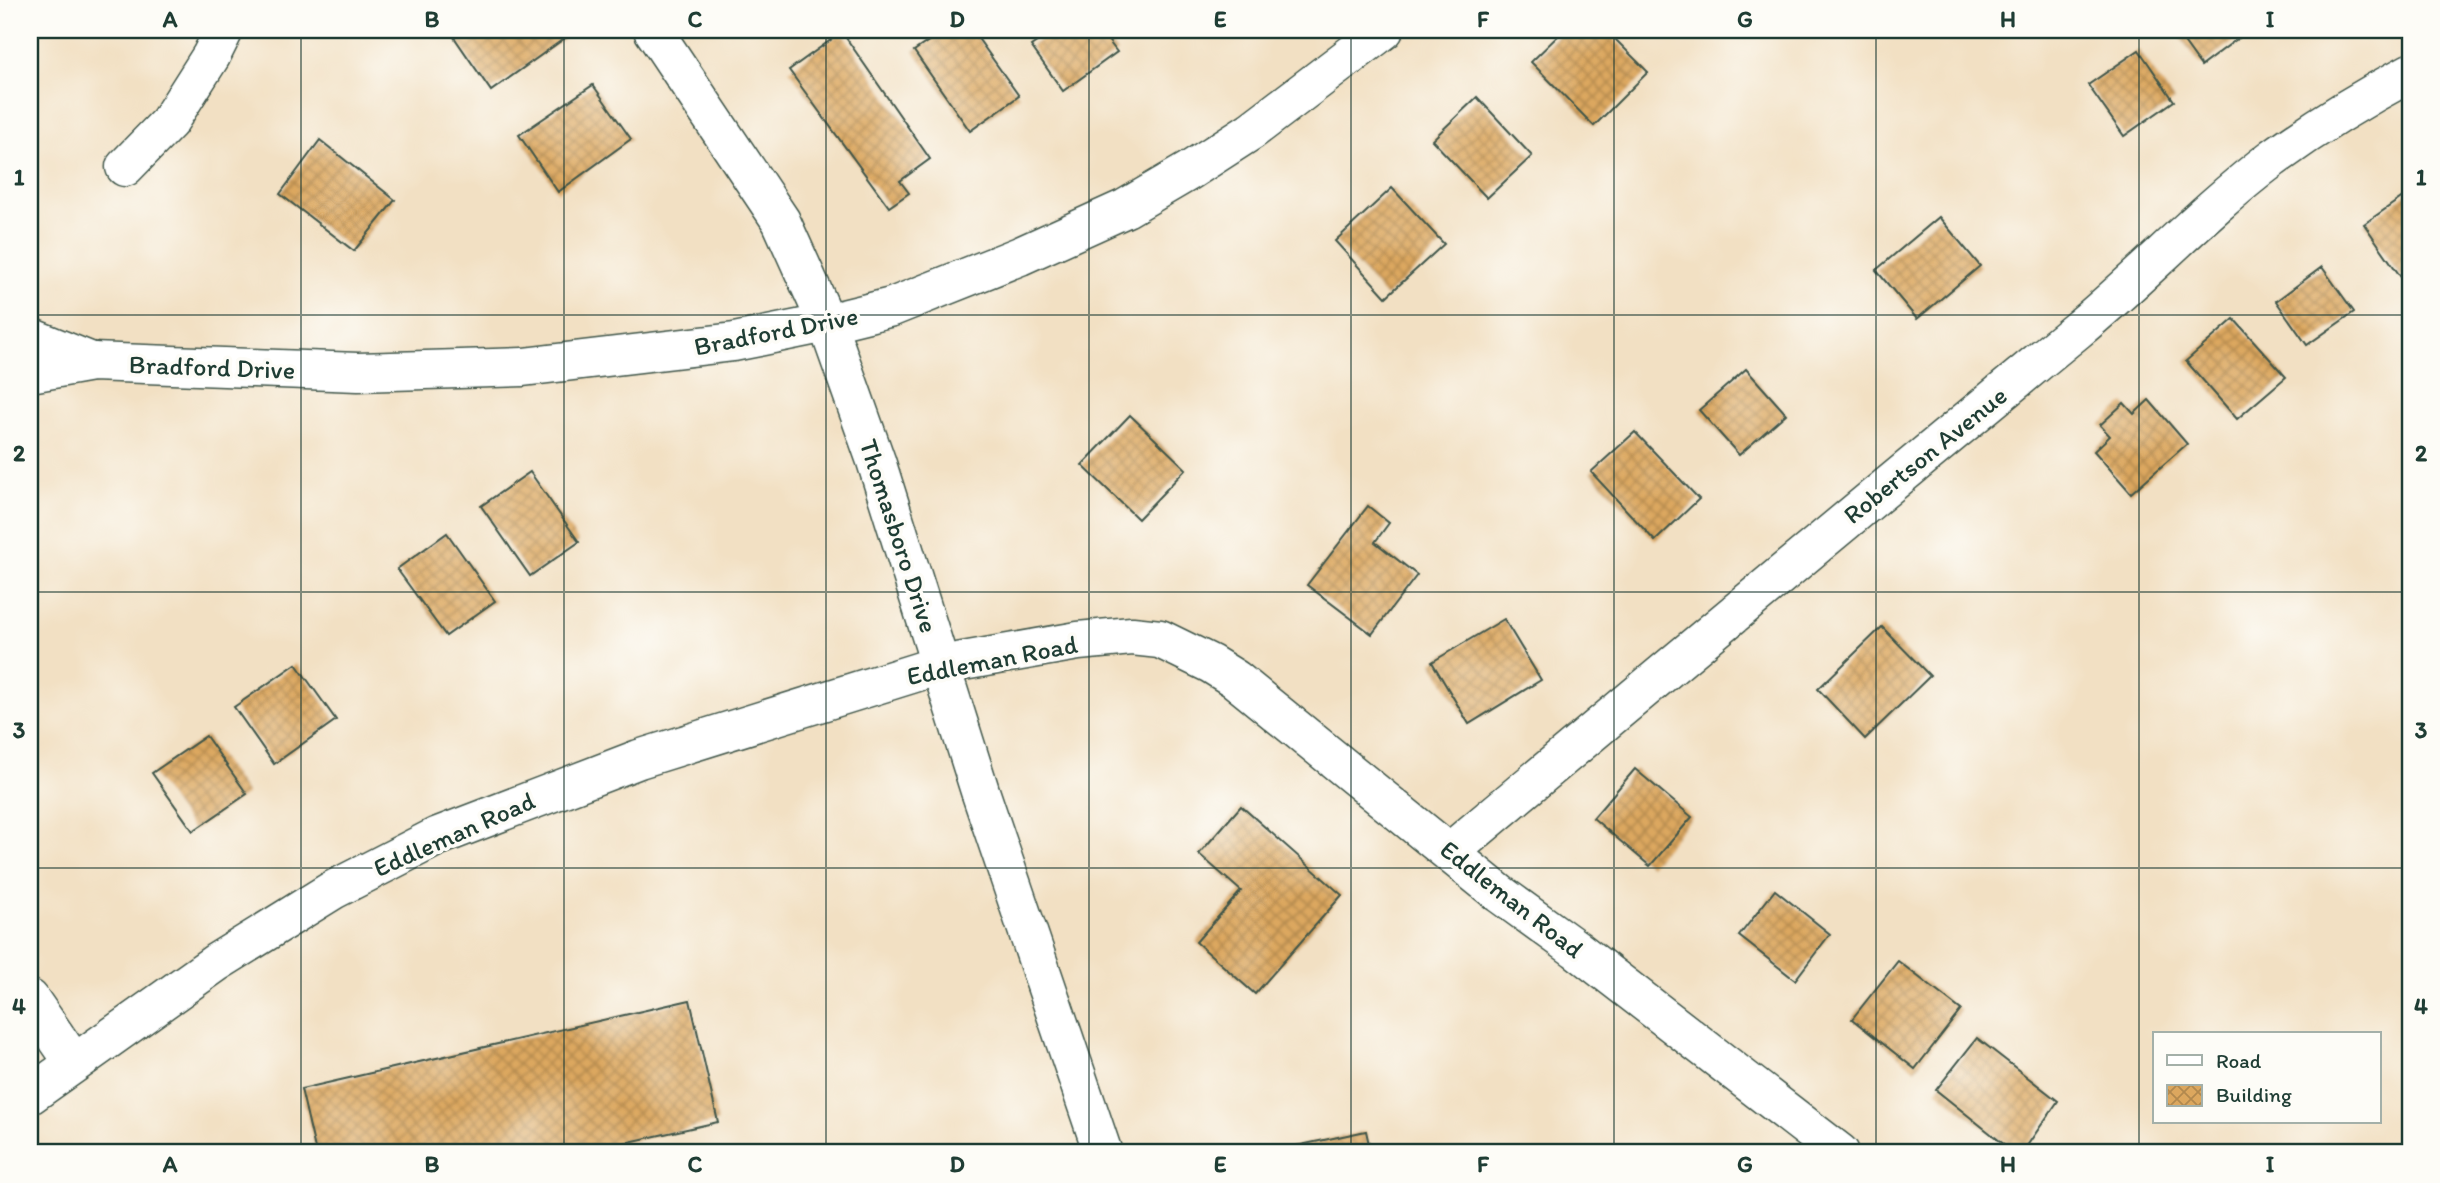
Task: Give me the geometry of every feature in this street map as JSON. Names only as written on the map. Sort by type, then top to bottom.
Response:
[{"type":"street","points":[[125,167],[169,122],[211,56],[224,30]]},
{"type":"street","name":"Thomasboro Drive","points":[[653,30],[781,221],[827,323],[876,461],[980,790],[1102,1153]]},
{"type":"street","name":"Bradford Drive","points":[[30,373],[92,362],[358,372],[523,367],[734,342],[892,307],[1093,225],[1126,208],[1251,131],[1384,30]]},
{"type":"street","name":"Robertson Avenue","points":[[1451,852],[1791,564],[2087,322],[2152,262],[2273,159],[2371,94],[2410,73]]},
{"type":"street","name":"Bradford Drive","points":[[30,337],[92,362]]},
{"type":"street","name":"Eddleman Road","points":[[30,1094],[217,962],[269,929],[333,890],[436,837],[639,759],[940,664],[1132,636],[1160,639],[1235,679],[1500,894],[1840,1153]]},
{"type":"street","points":[[30,999],[74,1063]]},
{"type":"building","points":[[465,30],[559,30],[565,38],[491,91],[454,37]]},
{"type":"building","points":[[945,30],[972,30],[1019,96],[970,131],[914,51]]},
{"type":"building","points":[[1034,30],[1100,30],[1117,52],[1063,91],[1031,46],[1041,39]]},
{"type":"building","points":[[1564,30],[1606,30],[1648,72],[1594,126],[1531,62]]},
{"type":"building","points":[[2175,30],[2249,30],[2201,66]]},
{"type":"building","points":[[842,32],[930,159],[900,181],[909,193],[889,207],[789,70]]},
{"type":"building","points":[[2139,50],[2174,101],[2124,136],[2088,85]]},
{"type":"building","points":[[593,85],[631,139],[558,192],[519,135]]},
{"type":"building","points":[[1477,97],[1532,156],[1487,198],[1432,140]]},
{"type":"building","points":[[320,140],[395,200],[354,251],[280,194]]},
{"type":"building","points":[[1392,188],[1444,244],[1386,297],[1335,241]]},
{"type":"building","points":[[2410,192],[2410,275],[2403,280],[2364,224]]},
{"type":"building","points":[[1939,217],[1980,266],[1917,319],[1876,270]]},
{"type":"building","points":[[2322,267],[2354,312],[2307,345],[2276,301]]},
{"type":"building","points":[[2234,319],[2286,377],[2237,419],[2186,361]]},
{"type":"building","points":[[1746,369],[1786,414],[1739,455],[1699,410]]},
{"type":"building","points":[[2149,400],[2187,444],[2131,493],[2094,451],[2110,436],[2100,425],[2124,403],[2134,414]]},
{"type":"building","points":[[1130,415],[1186,469],[1138,519],[1082,465]]},
{"type":"building","points":[[1635,432],[1699,499],[1655,541],[1591,472]]},
{"type":"building","points":[[530,472],[579,542],[530,576],[481,506]]},
{"type":"building","points":[[1368,506],[1389,523],[1375,542],[1417,575],[1372,634],[1307,585]]},
{"type":"building","points":[[447,533],[495,601],[446,636],[397,569]]},
{"type":"building","points":[[1504,619],[1541,680],[1469,724],[1432,662]]},
{"type":"building","points":[[1882,627],[1930,676],[1865,739],[1818,689]]},
{"type":"building","points":[[296,664],[336,720],[274,764],[234,707]]},
{"type":"building","points":[[206,736],[247,794],[193,831],[152,773]]},
{"type":"building","points":[[1635,769],[1692,817],[1650,866],[1593,818]]},
{"type":"building","points":[[1241,806],[1342,895],[1255,994],[1196,942],[1241,891],[1199,854]]},
{"type":"building","points":[[1775,890],[1830,934],[1795,980],[1739,936]]},
{"type":"building","points":[[1898,961],[1961,1010],[1915,1069],[1852,1019]]},
{"type":"building","points":[[690,1000],[718,1122],[580,1153],[316,1153],[301,1089]]},
{"type":"building","points":[[1977,1038],[2058,1101],[2022,1153],[2015,1153],[1936,1090]]},
{"type":"building","points":[[1366,1131],[1371,1153],[1268,1153],[1268,1152]]}]
